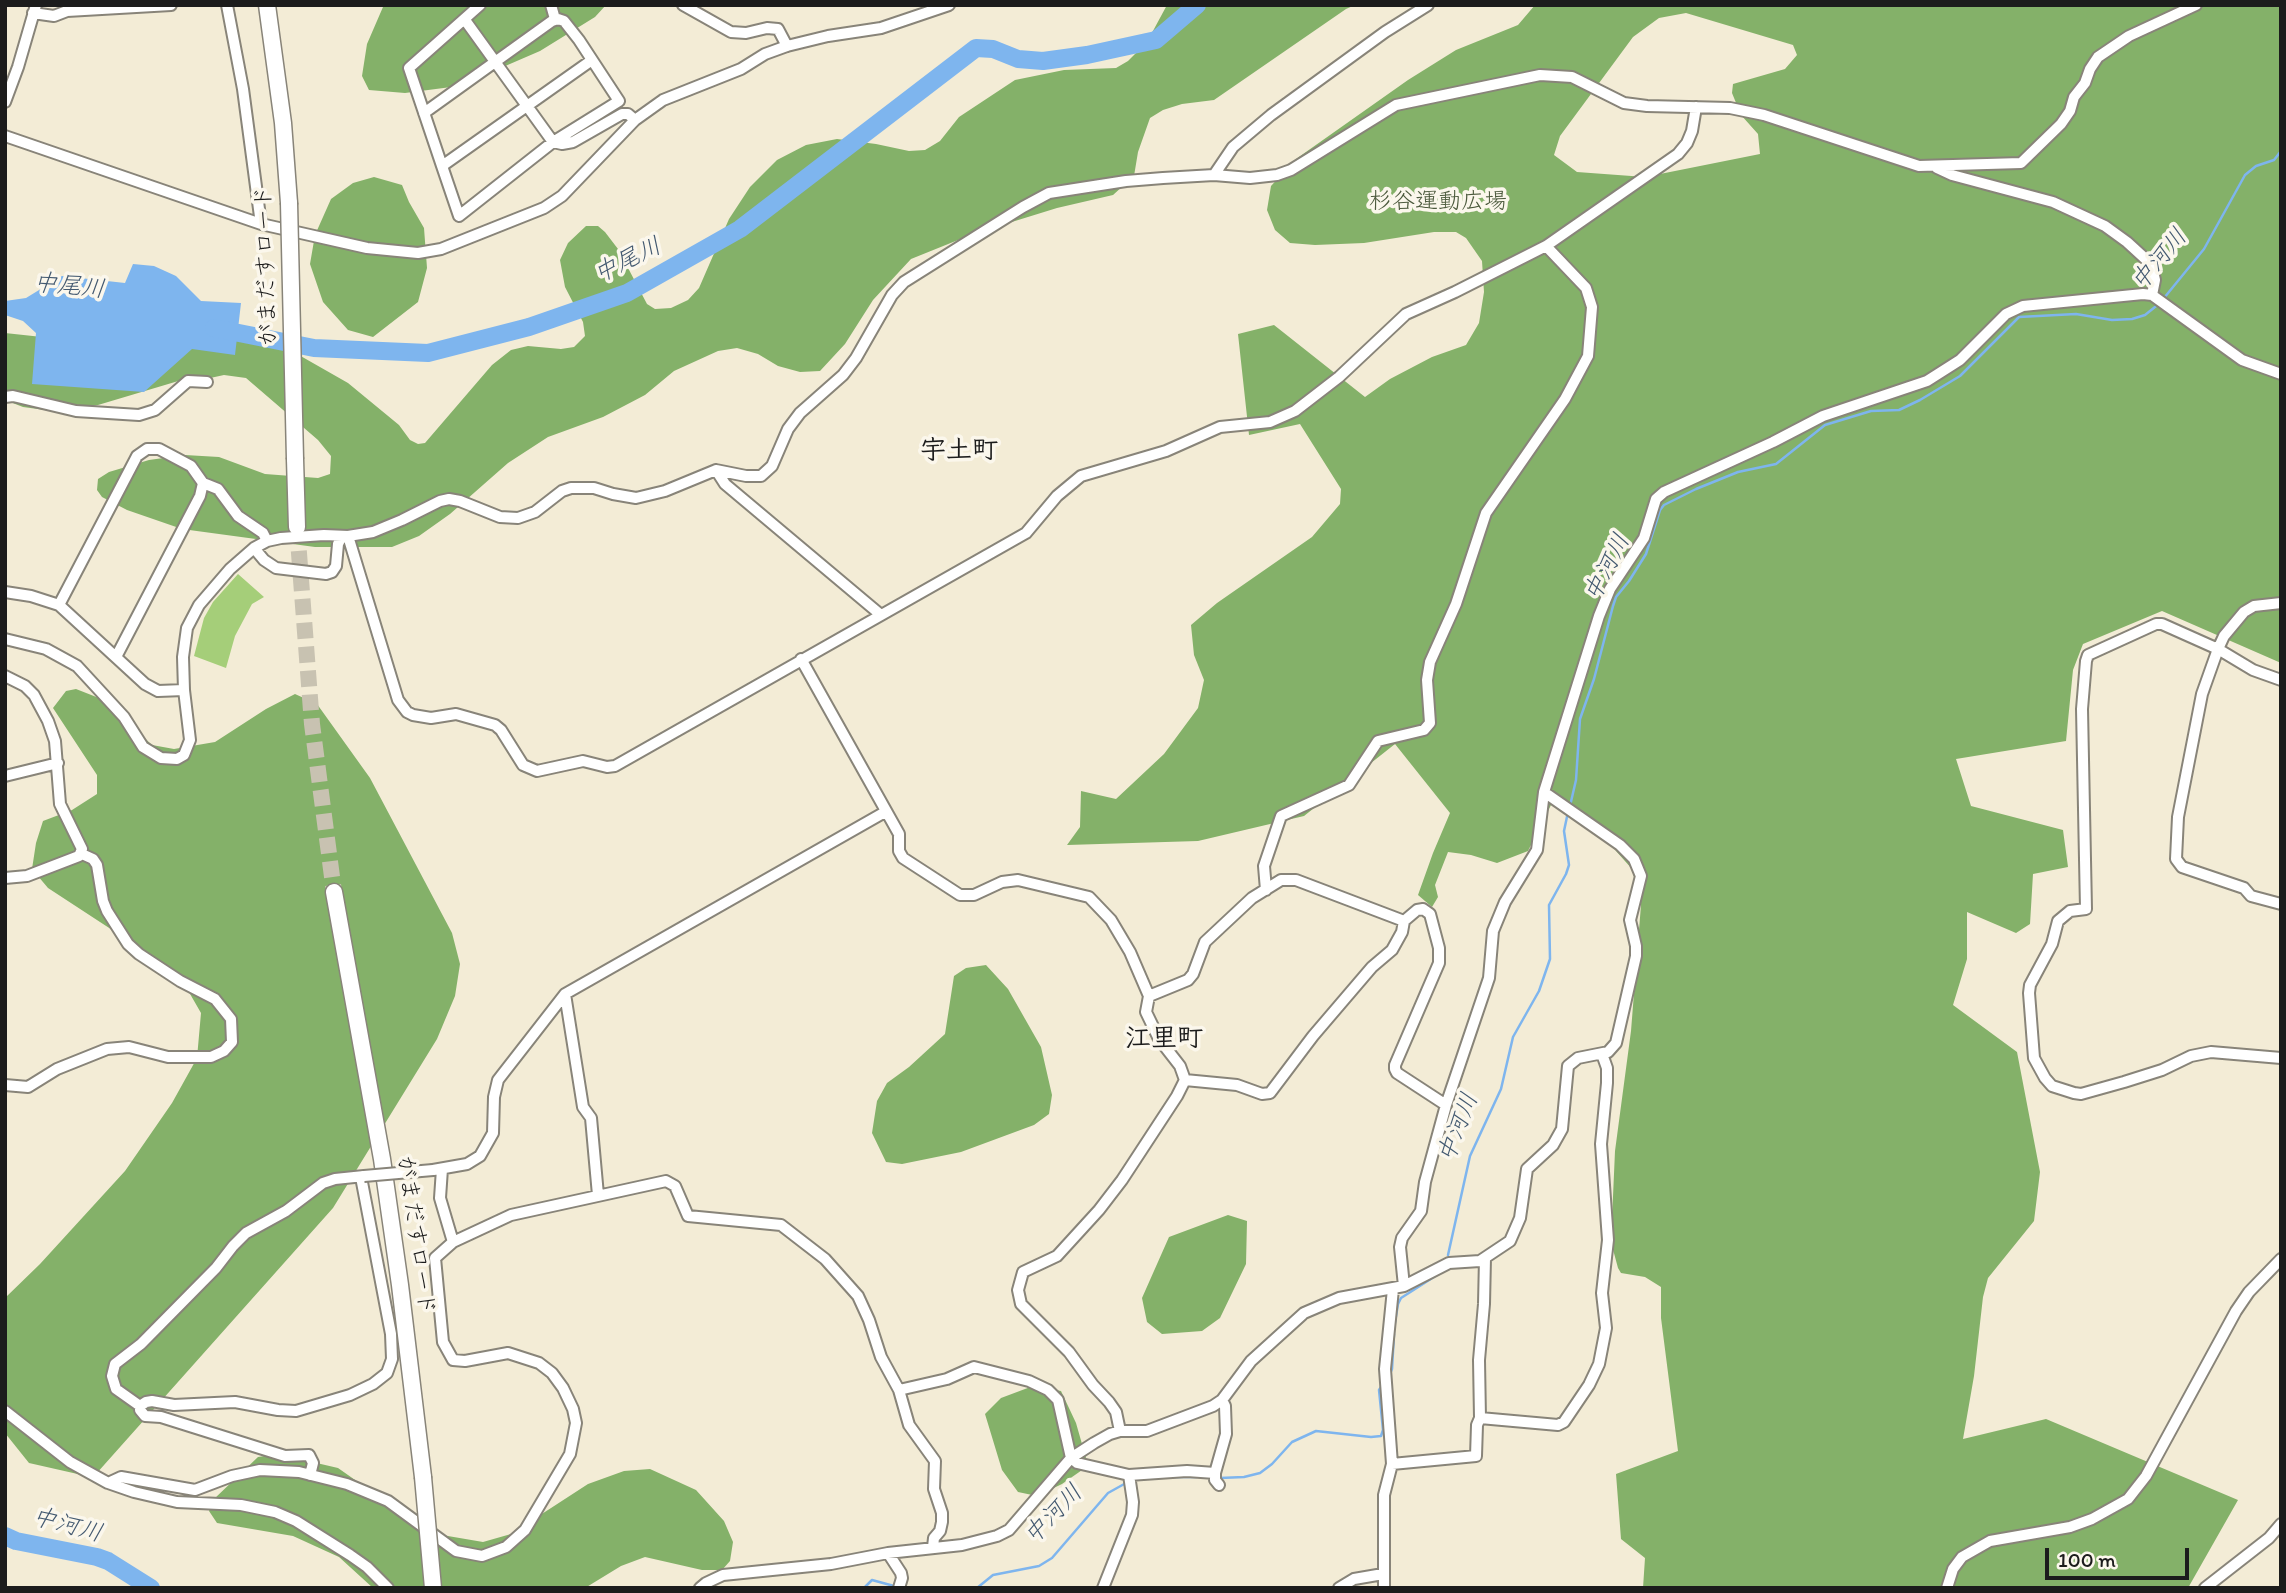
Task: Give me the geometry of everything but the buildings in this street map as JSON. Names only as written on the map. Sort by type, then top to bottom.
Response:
[{"type":"highway","name":"がまだすロード","points":[[267,5],[283,122],[289,203],[298,527]]},
{"type":"highway","name":"がまだすロード","points":[[334,892],[368,1079],[400,1285],[433,1588]]},
{"type":"street","points":[[5,102],[35,9],[54,16],[67,11],[172,5]]},
{"type":"street","points":[[227,5],[243,89],[261,223]]},
{"type":"street","points":[[424,113],[555,19],[564,21],[619,102],[553,142],[459,216],[424,113],[409,68],[480,5]]},
{"type":"street","points":[[551,5],[555,19]]},
{"type":"street","points":[[683,5],[731,32],[778,29],[787,46]]},
{"type":"street","points":[[5,136],[261,223],[367,248],[418,253],[441,249],[544,208],[562,196],[635,120],[663,100],[741,69],[765,54],[787,46],[828,36],[881,28],[949,5]]},
{"type":"street","points":[[1385,32],[1387,24],[1416,5]]},
{"type":"street","points":[[1214,176],[1233,147],[1271,115],[1385,32],[1428,5]]},
{"type":"street","points":[[5,639],[46,649],[77,666],[124,717],[143,747],[161,758],[177,759],[184,755],[190,740],[184,690],[184,642],[192,616],[230,569],[254,548],[267,541],[324,535],[345,536],[373,531],[440,501],[460,501],[500,517],[518,518],[535,512],[562,491],[571,488],[594,488],[628,497],[644,497],[716,470],[761,476],[768,471],[788,429],[800,413],[843,375],[856,358],[892,295],[904,282],[1023,207],[1057,191],[1126,181],[1277,175],[1291,170],[1396,105],[1540,75],[1572,78],[1625,103],[1730,108],[1764,115],[1905,162],[1935,167],[2021,163],[2061,124],[2098,57],[2129,36],[2196,5]]},
{"type":"street","points":[[465,20],[553,142],[573,142],[622,114],[628,114],[635,120]]},
{"type":"street","points":[[442,166],[592,60]]},
{"type":"street","points":[[345,536],[402,707],[422,717],[456,714],[495,725],[523,765],[537,771],[583,761],[607,767],[615,766],[1026,533],[1057,496],[1081,476],[1166,451],[1220,427],[1270,422],[1295,411],[1339,377],[1406,314],[1546,246],[1678,154],[1692,131],[1696,107]]},
{"type":"street","points":[[1935,167],[1951,175],[2053,202],[2105,226],[2151,264],[2158,299]]},
{"type":"street","points":[[1266,890],[1264,866],[1281,816],[1349,785],[1378,741],[1424,730],[1430,723],[1427,680],[1430,662],[1456,604],[1486,513],[1565,399],[1588,356],[1592,307],[1586,288],[1546,246]]},
{"type":"street","points":[[1384,1588],[1384,1495],[1392,1464],[1386,1378],[1399,1288],[1402,1238],[1420,1211],[1446,1105],[1489,978],[1493,931],[1505,902],[1537,850],[1544,792],[1563,724],[1578,687],[1603,607],[1610,589],[1644,538],[1653,505],[1664,492],[1823,416],[1927,381],[1960,360],[2014,308],[2143,294],[2158,299],[2242,360],[2281,374]]},
{"type":"street","points":[[5,397],[13,396],[76,411],[139,415],[156,410],[188,382],[207,382]]},
{"type":"street","points":[[59,605],[137,456],[147,449],[159,449],[191,466],[203,483],[218,489],[238,516],[264,533],[267,541]]},
{"type":"street","points":[[716,470],[725,484],[881,615]]},
{"type":"street","points":[[116,657],[197,503],[203,483]]},
{"type":"street","points":[[254,548],[264,560],[276,568],[326,573],[332,572],[336,566],[338,544],[345,536]]},
{"type":"street","points":[[5,592],[31,596],[59,605],[151,688],[166,692],[184,690]]},
{"type":"street","points":[[2281,604],[2254,606],[2244,612],[2224,636],[2218,649],[2202,694],[2178,817],[2176,859],[2182,867],[2244,888],[2251,897],[2281,904]]},
{"type":"street","points":[[2281,680],[2253,670],[2218,649],[2168,626],[2155,624],[2094,651],[2086,661],[2082,709],[2086,909],[2070,911],[2058,921],[2052,943],[2030,985],[2034,1058],[2052,1086],[2081,1094],[2162,1070],[2191,1056],[2211,1052],[2281,1058]]},
{"type":"street","points":[[800,659],[899,834],[899,851],[903,858],[960,895],[974,895],[1009,880],[1018,880],[1089,897],[1111,920],[1130,952],[1149,996],[1146,1012],[1159,1039],[1180,1066],[1185,1080]]},
{"type":"street","points":[[5,676],[25,686],[34,695],[55,741],[60,804],[82,847],[82,854]]},
{"type":"street","points":[[5,776],[58,763]]},
{"type":"street","points":[[701,1588],[723,1575],[792,1569],[987,1540],[1009,1530],[1071,1458],[1110,1434],[1120,1431],[1147,1431],[1213,1406],[1222,1400],[1251,1361],[1304,1313],[1339,1298],[1399,1288],[1449,1263],[1480,1261],[1505,1246],[1514,1235],[1520,1218],[1527,1169],[1553,1145],[1562,1129],[1568,1066],[1577,1058],[1602,1054],[1613,1048],[1618,1038],[1636,946],[1630,920],[1641,876],[1639,867],[1628,852],[1544,792]]},
{"type":"street","points":[[310,1475],[313,1463],[309,1455],[285,1456],[161,1417],[145,1416],[140,1406],[116,1389],[112,1376],[115,1364],[141,1344],[216,1268],[246,1233],[286,1210],[323,1183],[335,1179],[438,1169],[474,1160],[488,1146],[493,1133],[494,1097],[498,1080],[565,994],[885,812]]},
{"type":"street","points":[[5,878],[27,876],[82,854],[93,859],[97,865],[107,911],[128,944],[180,981],[215,999],[231,1019],[232,1042],[224,1051],[211,1057],[168,1057],[129,1048],[107,1049],[57,1069],[28,1087],[5,1086]]},
{"type":"street","points":[[1149,996],[1188,980],[1194,974],[1205,942],[1252,898],[1281,880],[1296,880],[1404,921]]},
{"type":"street","points":[[1185,1080],[1237,1085],[1262,1094],[1270,1093],[1313,1036],[1372,967],[1392,950],[1402,932],[1404,921],[1417,910],[1428,912],[1439,948],[1439,963],[1395,1069],[1397,1073],[1446,1105]]},
{"type":"street","points":[[565,994],[583,1107],[591,1118],[598,1195]]},
{"type":"street","points":[[1480,1418],[1558,1425],[1564,1422],[1589,1385],[1599,1364],[1606,1328],[1602,1293],[1608,1240],[1601,1144],[1607,1068],[1602,1054]]},
{"type":"street","points":[[1120,1431],[1116,1412],[1109,1402],[1069,1352],[1021,1304],[1018,1290],[1023,1272],[1057,1256],[1099,1210],[1122,1180],[1185,1080]]},
{"type":"street","points":[[438,1169],[440,1198],[453,1242]]},
{"type":"street","points":[[140,1406],[152,1401],[174,1405],[235,1402],[296,1411],[350,1395],[373,1384],[387,1373],[391,1359],[391,1334],[362,1176]]},
{"type":"street","points":[[108,1483],[121,1477],[195,1490],[232,1476],[260,1470],[285,1470],[347,1484],[378,1496],[410,1516],[449,1547],[468,1555],[482,1556],[506,1547],[525,1530],[570,1454],[576,1423],[573,1409],[552,1373],[539,1363],[508,1353],[465,1361],[453,1360],[443,1342],[435,1258],[453,1242],[511,1215],[666,1181],[675,1186],[688,1216],[781,1225],[825,1259],[858,1296],[881,1357],[899,1390],[909,1426],[935,1461],[934,1489],[942,1513],[942,1522],[940,1531],[934,1538],[933,1548]]},
{"type":"street","points":[[1392,1464],[1448,1461],[1476,1456],[1477,1425],[1480,1418],[1479,1360],[1485,1258]]},
{"type":"street","points":[[1947,1588],[1953,1569],[1962,1558],[1990,1541],[2070,1527],[2092,1519],[2128,1499],[2147,1476],[2236,1311],[2249,1292],[2281,1259]]},
{"type":"street","points":[[899,1390],[947,1379],[974,1367],[1029,1381],[1048,1390],[1058,1400],[1071,1458],[1081,1464],[1130,1480],[1187,1471],[1216,1478],[1226,1434],[1225,1406],[1222,1400]]},
{"type":"street","points":[[5,1411],[69,1462],[108,1483],[155,1498],[199,1504],[241,1505],[275,1512],[296,1521],[367,1567],[388,1588]]},
{"type":"street","points":[[1103,1588],[1132,1515],[1130,1480]]},
{"type":"street","points":[[2205,1588],[2269,1538],[2281,1524]]},
{"type":"street","points":[[888,1553],[899,1567],[900,1585]]},
{"type":"street","points":[[1339,1588],[1354,1579],[1383,1574]]},
{"type":"green space","points":[[606,5],[595,17],[540,51],[459,86],[405,93],[369,90],[362,76],[367,44],[383,7]]},
{"type":"green space","points":[[1167,5],[1355,5],[1214,100],[1182,104],[1163,110],[1150,118],[1138,152],[1134,176],[1113,195],[1057,208],[973,234],[911,259],[873,300],[845,344],[820,371],[800,372],[778,366],[758,354],[737,348],[718,351],[674,371],[645,395],[603,417],[548,437],[508,463],[450,514],[419,536],[392,547],[315,547],[182,529],[127,510],[102,497],[97,490],[98,479],[109,472],[149,460],[185,455],[219,457],[265,474],[318,478],[330,474],[331,456],[318,440],[246,378],[224,375],[201,380],[185,379],[98,405],[60,412],[23,407],[5,400],[5,333],[42,337],[199,310],[262,334],[348,383],[399,425],[410,440],[418,444],[425,443],[492,365],[511,350],[528,346],[561,349],[574,347],[585,336],[583,322],[565,287],[560,260],[568,243],[586,226],[598,226],[605,232],[618,249],[647,304],[655,309],[671,308],[688,300],[699,288],[729,219],[750,187],[777,160],[806,145],[837,139],[909,151],[925,150],[940,141],[959,117],[1015,80],[1064,70],[1116,68],[1128,61],[1147,42]]},
{"type":"green space","name":"杉谷運動広場","points":[[1535,5],[2281,5],[2281,663],[2162,611],[2083,644],[2073,670],[2066,741],[1956,759],[1971,806],[2063,830],[2068,867],[2033,874],[2030,924],[2016,933],[1967,912],[1967,959],[1953,1005],[2017,1052],[2040,1172],[2034,1221],[1988,1278],[1963,1439],[2046,1419],[2238,1500],[2188,1588],[1643,1588],[1645,1558],[1621,1539],[1616,1474],[1678,1451],[1661,1318],[1661,1287],[1645,1277],[1621,1273],[1611,1242],[1615,1151],[1631,1031],[1641,905],[1632,869],[1577,807],[1552,803],[1528,851],[1497,863],[1471,855],[1448,852],[1435,885],[1438,897],[1432,907],[1418,895],[1450,813],[1395,744],[1304,816],[1198,841],[1067,845],[1080,827],[1081,791],[1116,799],[1164,754],[1198,708],[1204,680],[1194,655],[1191,625],[1217,603],[1312,537],[1340,504],[1341,489],[1300,424],[1249,435],[1238,334],[1274,325],[1365,397],[1390,379],[1432,357],[1466,345],[1479,323],[1484,292],[1482,261],[1466,238],[1456,232],[1434,232],[1364,243],[1290,243],[1275,230],[1267,210],[1271,186],[1296,159],[1408,80],[1456,50],[1518,25]],"holes":[[[1686,13],[1793,45],[1797,55],[1785,69],[1733,84],[1732,93],[1741,115],[1758,134],[1760,154],[1645,177],[1577,172],[1554,155],[1560,136],[1633,37],[1659,18]]]},
{"type":"green space","points":[[374,177],[402,185],[424,228],[427,268],[418,302],[373,337],[348,330],[323,302],[310,264],[315,235],[331,199],[353,183]]},
{"type":"green space","points":[[238,574],[264,597],[252,604],[235,636],[226,668],[194,656],[204,618],[213,602]]},
{"type":"green space","points":[[76,689],[104,700],[152,745],[174,749],[215,742],[295,694],[317,704],[370,778],[452,933],[460,964],[455,996],[437,1039],[333,1208],[96,1474],[82,1475],[29,1463],[5,1433],[5,1298],[125,1171],[172,1103],[197,1058],[201,1013],[178,973],[48,888],[32,869],[43,821],[72,810],[97,794],[97,775],[53,708],[66,691]]},
{"type":"green space","points":[[986,965],[1008,989],[1041,1047],[1052,1095],[1049,1114],[1034,1125],[961,1152],[902,1164],[886,1162],[872,1133],[877,1101],[887,1083],[945,1034],[954,976],[966,968]]},
{"type":"green space","points":[[1228,1215],[1247,1221],[1246,1264],[1220,1318],[1202,1331],[1162,1334],[1147,1322],[1142,1298],[1169,1237]]},
{"type":"green space","points":[[1033,1386],[1061,1391],[1076,1423],[1086,1458],[1085,1468],[1062,1484],[1037,1496],[1018,1492],[1002,1470],[985,1414],[1001,1398]]},
{"type":"green space","points":[[278,1454],[338,1468],[388,1503],[442,1535],[483,1542],[511,1534],[588,1484],[624,1471],[650,1469],[696,1490],[724,1521],[733,1542],[730,1561],[722,1570],[702,1570],[645,1557],[621,1566],[585,1588],[373,1588],[339,1557],[293,1536],[217,1523],[209,1511],[214,1499],[258,1457]]},
{"type":"water","points":[[133,264],[154,266],[176,276],[201,301],[241,303],[235,355],[192,349],[144,392],[32,384],[36,333],[23,321],[5,315],[5,301],[26,298],[62,276],[125,283]]},
{"type":"waterway","name":"中尾川","points":[[214,328],[314,348],[428,353],[529,327],[627,293],[740,229],[976,48],[993,49],[1018,59],[1043,61],[1087,55],[1156,40],[1197,5]]},
{"type":"waterway","name":"中河川","points":[[2164,298],[2204,249],[2245,175],[2256,166],[2274,160],[2281,151]]},
{"type":"waterway","name":"中河川","points":[[1570,806],[1576,780],[1580,719],[1594,679],[1613,606],[1616,597],[1646,554],[1664,505],[1738,472],[1776,464],[1825,425],[1871,411],[1899,410],[1920,400],[1960,376],[2019,317],[2076,314],[2112,320],[2132,319],[2145,315],[2160,303]]},
{"type":"waterway","name":"中河川","points":[[1448,1255],[1470,1156],[1501,1089],[1513,1037],[1539,991],[1550,959],[1549,905],[1569,865],[1564,831],[1568,812]]},
{"type":"waterway","name":"中河川","points":[[1394,1328],[1401,1298],[1437,1275]]},
{"type":"waterway","name":"中河川","points":[[1389,1376],[1392,1369],[1394,1334]]},
{"type":"waterway","name":"中河川","points":[[1220,1478],[1260,1473],[1292,1442],[1316,1431],[1381,1436],[1383,1430],[1379,1390],[1383,1384]]},
{"type":"waterway","name":"中河川","points":[[1174,1477],[1196,1477]]},
{"type":"waterway","name":"中河川","points":[[977,1588],[993,1575],[1039,1566],[1052,1558],[1108,1493],[1126,1483]]},
{"type":"waterway","name":"中河川","points":[[5,1536],[16,1541],[97,1557],[151,1588]]},
{"type":"waterway","name":"中河川","points":[[864,1588],[872,1580],[894,1586]]},
{"type":"tunnel","points":[[297,527],[312,724],[334,892]]},
{"type":"district","name":"宇土町","points":[[959,451]]},
{"type":"district","name":"江里町","points":[[1164,1039]]}]
